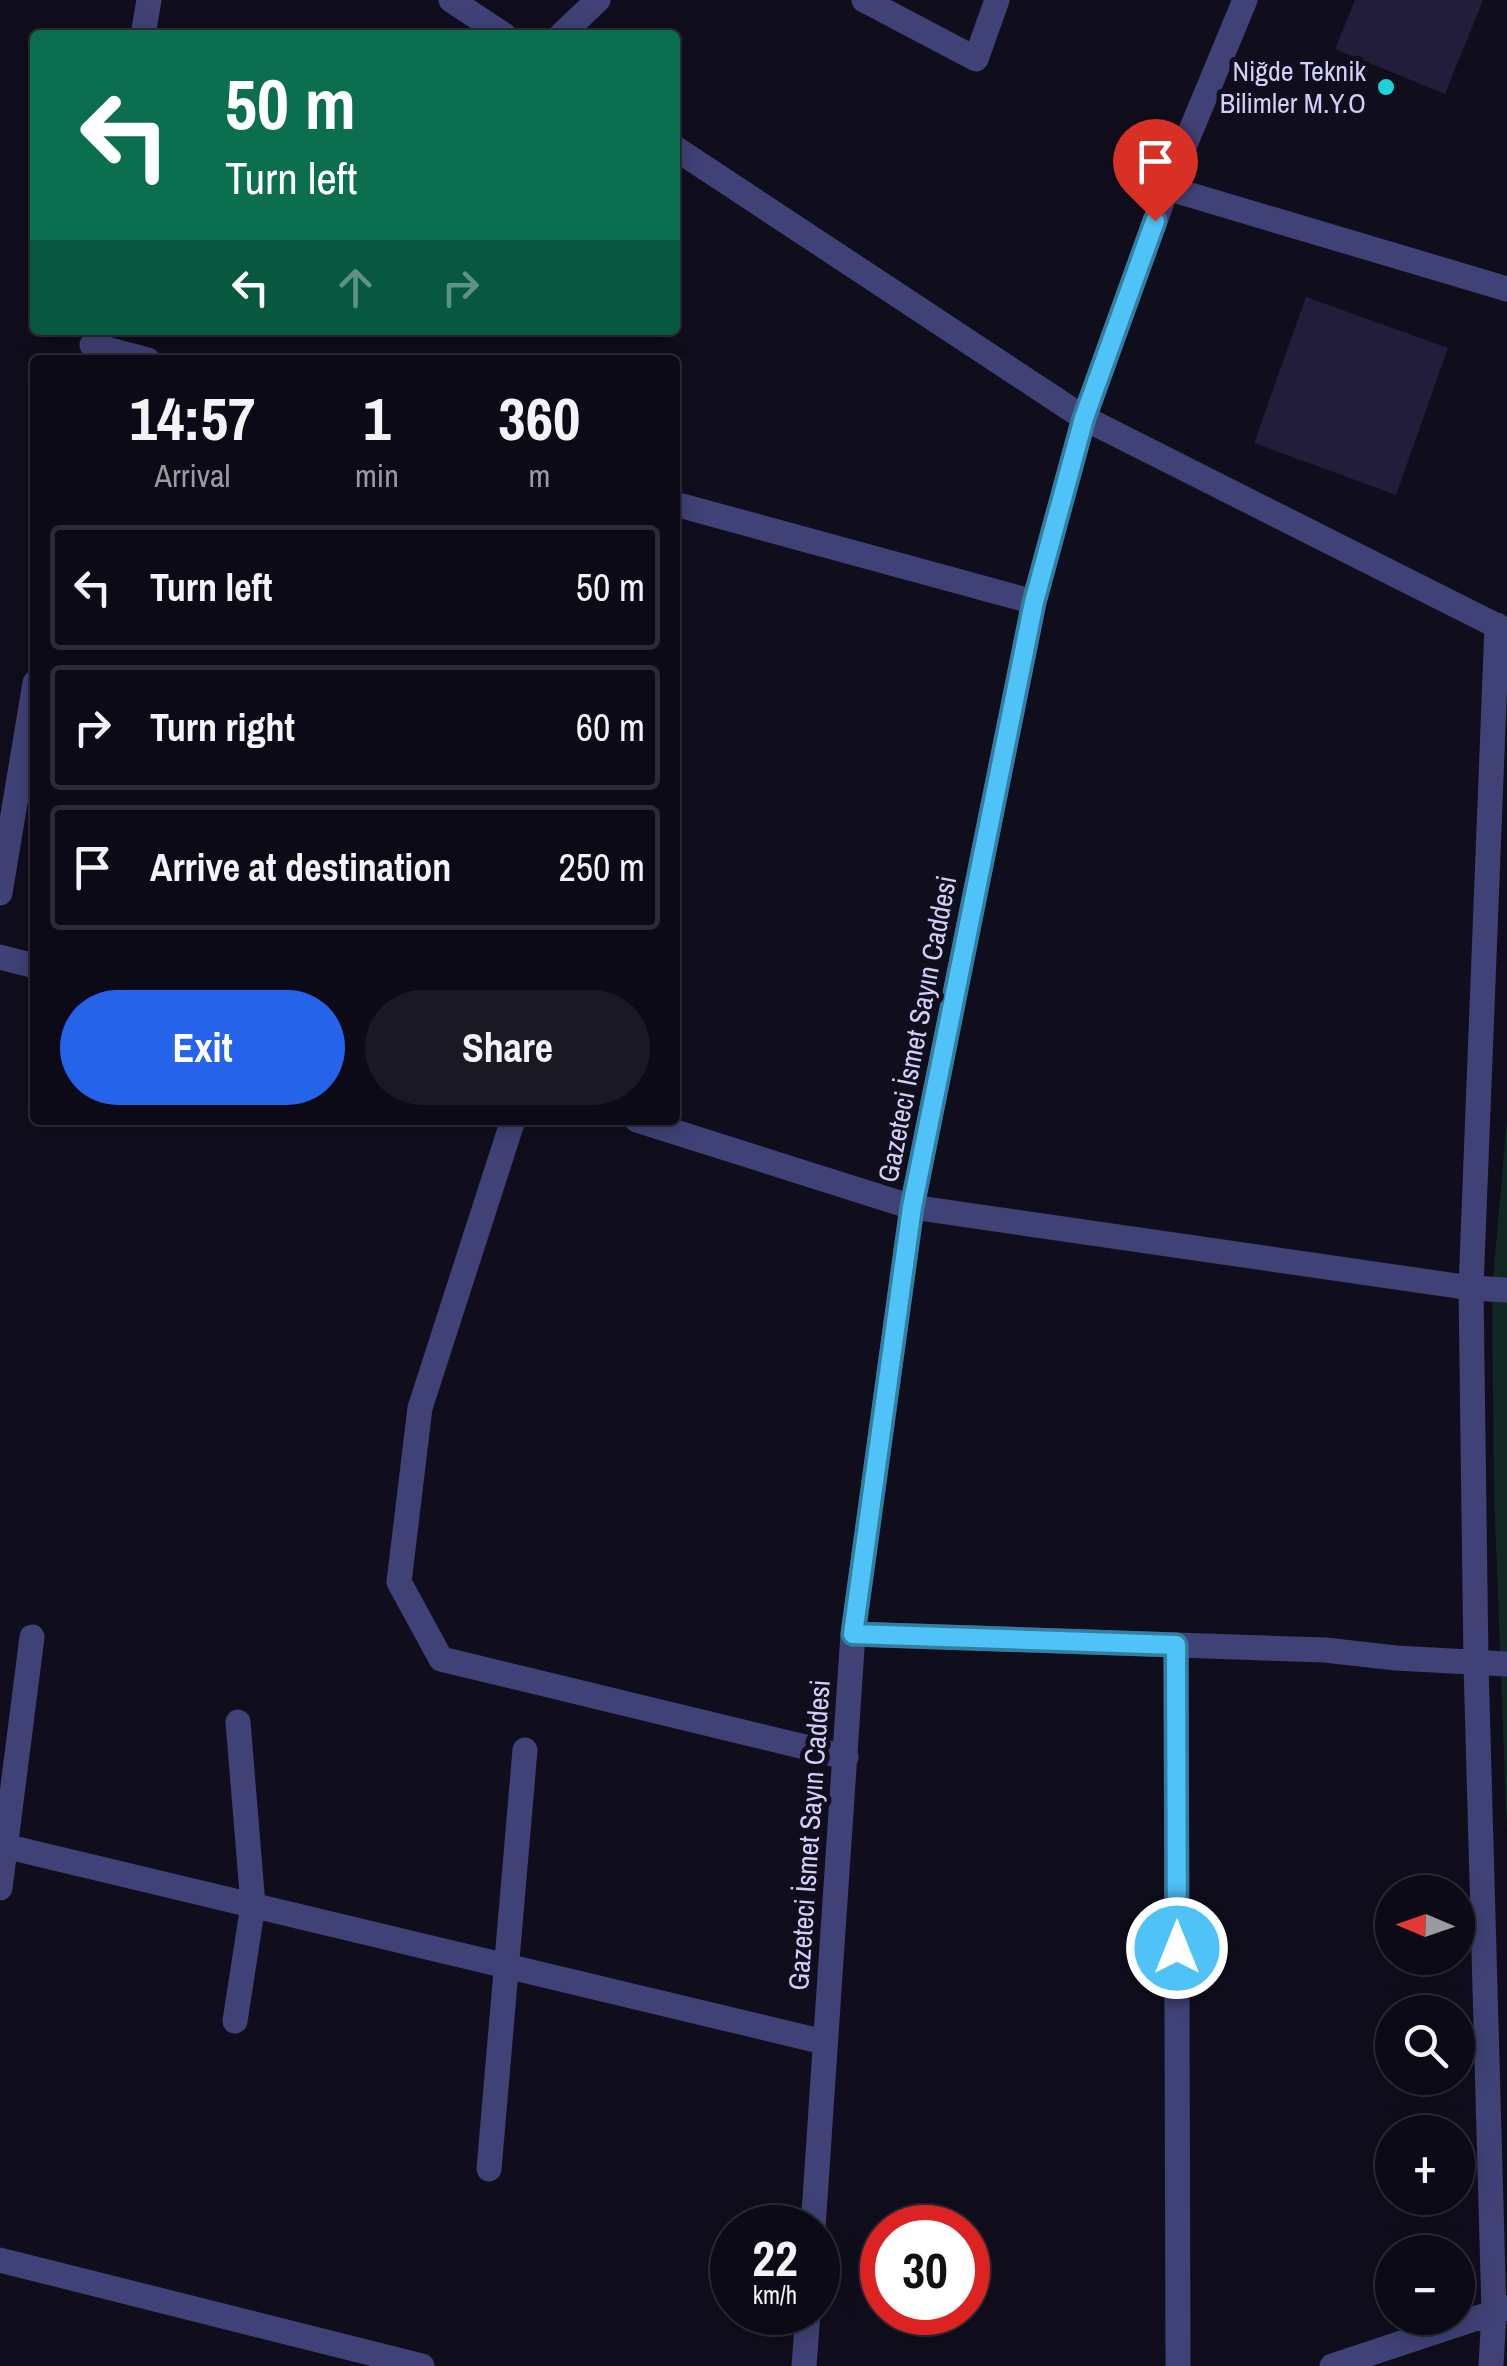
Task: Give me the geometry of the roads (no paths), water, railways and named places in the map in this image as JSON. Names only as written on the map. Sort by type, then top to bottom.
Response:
[{"type":"street","points":[[145,30],[149,0]]},
{"type":"street","points":[[451,0],[496,30]]},
{"type":"street","points":[[565,30],[598,0]]},
{"type":"street","points":[[864,0],[976,60],[996,0]]},
{"type":"street","name":"Gazeteci İsmet Sayın Caddesi","points":[[814,2205],[853,1634],[912,1207],[1034,602],[1084,418],[1167,188],[1245,0]]},
{"type":"street","points":[[680,151],[1084,418],[1502,628],[1471,1288],[1476,1664],[1501,2311],[1491,2366]]},
{"type":"street","points":[[1167,188],[1507,289]]},
{"type":"street","points":[[92,345],[129,355]]},
{"type":"street","points":[[680,505],[1034,602]]},
{"type":"street","points":[[0,893],[30,714]]},
{"type":"street","points":[[0,957],[30,965]]},
{"type":"street","points":[[511,1125],[420,1408],[400,1582],[441,1659],[846,1757]]},
{"type":"street","points":[[653,1125],[912,1207],[1507,1290]]},
{"type":"street","points":[[853,1634],[1325,1650],[1507,1664]]},
{"type":"street","points":[[0,1888],[32,1637]]},
{"type":"street","points":[[1176,1645],[1178,2366]]},
{"type":"street","points":[[235,2022],[253,1905],[238,1722]]},
{"type":"street","points":[[489,2169],[524,1750]]},
{"type":"street","points":[[3,1846],[824,2042]]},
{"type":"street","points":[[0,2260],[422,2366]]},
{"type":"street","points":[[1332,2366],[1501,2311]]},
{"type":"street","points":[[804,2366],[806,2335]]},
{"type":"place","name":"Niğde Teknik Bilimler M.Y.O","points":[[1386,87]]}]
